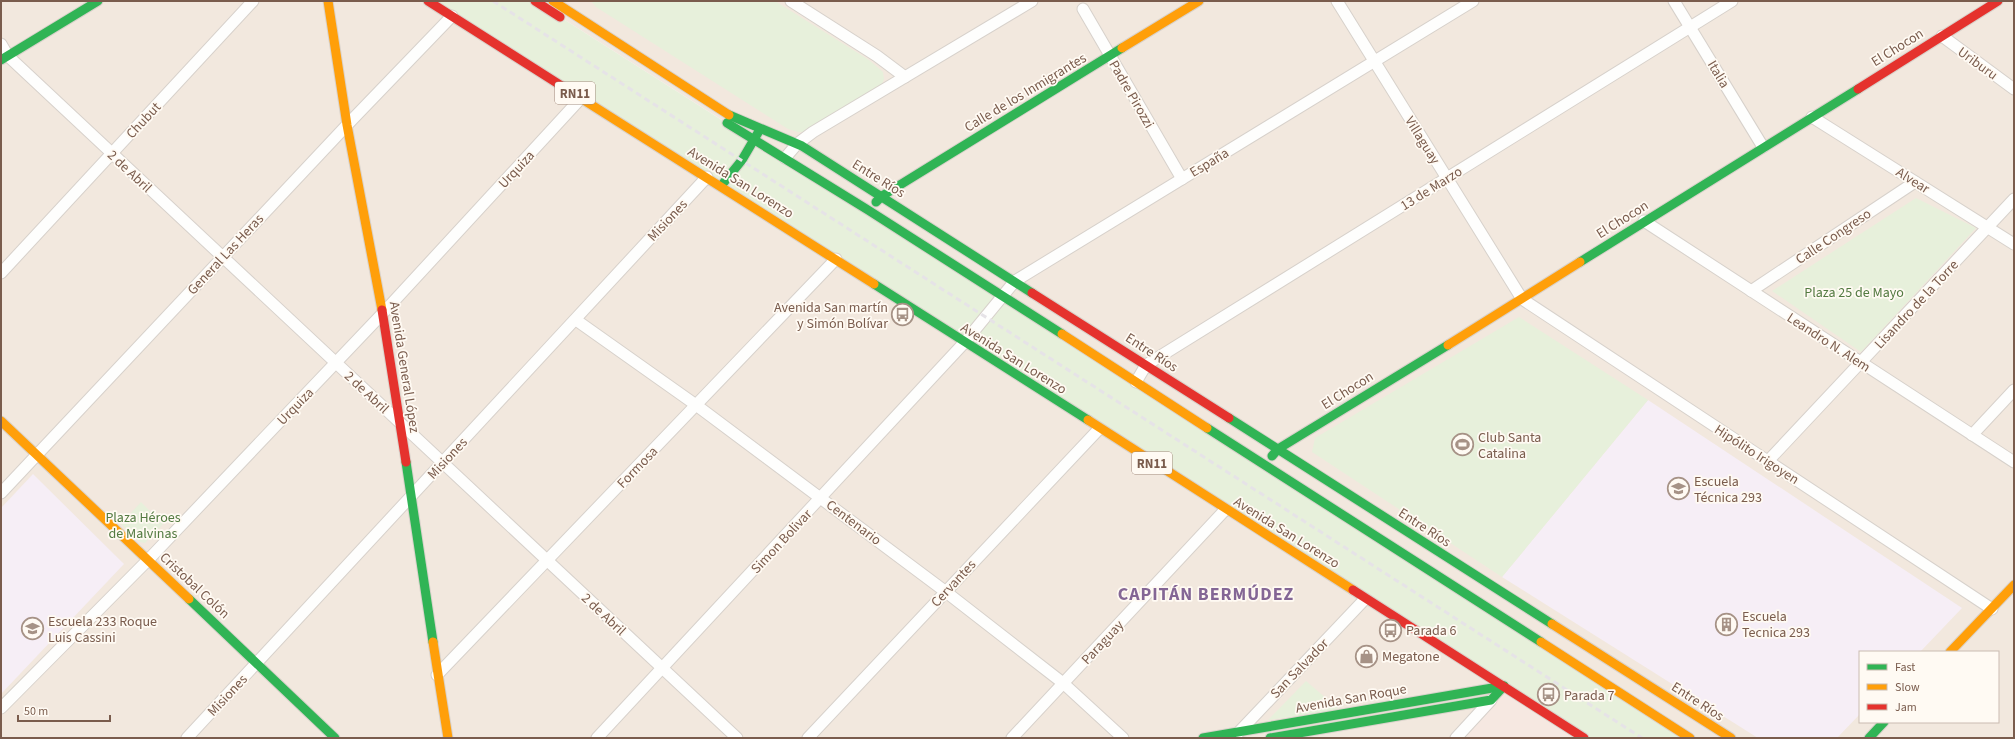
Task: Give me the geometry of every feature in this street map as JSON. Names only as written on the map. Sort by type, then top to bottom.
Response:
[{"type":"street","points":[[3,60],[98,1]]},
{"type":"street","name":"Chubut","points":[[1,273],[253,1]]},
{"type":"street","name":"Avenida General López","points":[[328,1],[347,124],[383,313],[437,675],[448,738]]},
{"type":"street","name":"Avenida San Lorenzo","points":[[428,1],[836,259],[964,344],[1584,738]]},
{"type":"street","name":"Entre Ríos","points":[[535,1],[868,210],[1265,465],[1477,589],[1615,677],[1731,738]]},
{"type":"street","name":"Entre Ríos","points":[[553,1],[731,116],[797,144],[882,196],[1278,449],[1477,589],[1615,677],[1690,738]]},
{"type":"street","points":[[791,1],[877,56],[905,77]]},
{"type":"street","points":[[785,158],[797,144],[813,132],[1032,1]]},
{"type":"street","name":"Calle de los Inmigrantes","points":[[868,210],[882,196],[1199,1]]},
{"type":"street","name":"Villaguay","points":[[1337,1],[1522,299]]},
{"type":"street","name":"España","points":[[964,344],[1001,296],[1015,281],[1473,1]]},
{"type":"street","name":"Italia","points":[[1674,1],[1763,147]]},
{"type":"street","name":"13 de Marzo","points":[[1136,382],[1146,365],[1732,1]]},
{"type":"street","name":"El Chocon","points":[[1265,465],[1278,449],[1522,299],[1644,221],[1998,1]]},
{"type":"street","name":"Padre Pirozzi","points":[[1083,9],[1182,179]]},
{"type":"street","name":"General Las Heras","points":[[1,493],[347,124],[452,16]]},
{"type":"street","name":"Uriburu","points":[[1942,36],[2014,89]]},
{"type":"street","name":"2 de Abril","points":[[1,44],[3,60],[112,154],[736,738]]},
{"type":"street","name":"Urquiza","points":[[1,708],[148,560],[383,313],[582,98]]},
{"type":"street","name":"Alvear","points":[[1812,116],[2014,244]]},
{"type":"street","points":[[721,186],[742,160],[761,129]]},
{"type":"street","name":"Misiones","points":[[187,738],[707,177]]},
{"type":"street","name":"Calle Congreso","points":[[1751,291],[1915,182]]},
{"type":"street","name":"Lisandro de la Torre","points":[[1768,461],[2014,198]]},
{"type":"street","name":"Leandro N. Alem","points":[[1644,221],[2014,462]]},
{"type":"street","name":"Formosa","points":[[437,675],[836,259]]},
{"type":"street","name":"Hipólito Irigoyen","points":[[1522,299],[1992,609]]},
{"type":"street","name":"Centenario","points":[[576,320],[696,405],[821,497],[946,592],[1063,683],[1123,738]]},
{"type":"street","name":"Simon Bolivar","points":[[597,738],[964,344]]},
{"type":"street","points":[[1972,435],[2014,390]]},
{"type":"street","name":"Cristobal Colón","points":[[1,421],[257,662],[335,738]]},
{"type":"street","name":"Cervantes","points":[[808,738],[1098,429]]},
{"type":"street","name":"Paraguay","points":[[1012,738],[1225,510]]},
{"type":"street","points":[[1951,651],[2014,585]]},
{"type":"street","name":"San Salvador","points":[[1236,735],[1365,599]]},
{"type":"street","points":[[1456,738],[1504,686]]},
{"type":"street","name":"Avenida San Roque","points":[[1203,738],[1236,735],[1504,686]]},
{"type":"street","name":"Avenida San Roque","points":[[1270,738],[1491,700]]},
{"type":"street","points":[[1869,738],[1883,723]]},
{"type":"shaded area","points":[[1,1],[428,1],[730,125],[535,1],[2014,1],[2014,738],[1,738]]},
{"type":"shaded area","name":"Escuela Técnica 293","points":[[1648,400],[1962,608],[1921,651],[1859,651],[1859,715],[1837,738],[1758,738],[1502,577]]},
{"type":"shaded area","name":"Escuela 233 Roque Luis Cassini","points":[[33,474],[124,564],[1,694],[1,508]]},
{"type":"shaded area","points":[[1504,686],[1586,738],[1456,738]]},
{"type":"green space","points":[[428,1],[535,1],[1690,738],[1584,738]]},
{"type":"green space","points":[[591,1],[775,1],[869,60],[883,72],[884,79],[881,87],[807,132],[798,132],[788,129],[596,7]]},
{"type":"green space","name":"Plaza 25 de Mayo","points":[[1916,198],[1976,228],[1861,352],[1772,291]]},
{"type":"green space","name":"Club Santa Catalina","points":[[1519,317],[1648,400],[1502,577],[1312,452],[1315,438]]},
{"type":"green space","name":"Plaza Héroes de Malvinas","points":[[141,502],[163,524],[145,543],[140,542],[121,524]]},
{"type":"green space","points":[[1306,681],[1340,710],[1268,720]]},
{"type":"railway","points":[[493,1],[1642,738]]},
{"type":"traffic: fast","points":[[1,60],[98,1]]},
{"type":"traffic: fast","points":[[876,202],[882,196],[1122,48]]},
{"type":"traffic: fast","points":[[1580,262],[1858,89]]},
{"type":"traffic: fast","points":[[729,115],[802,146],[1032,293]]},
{"type":"traffic: fast","points":[[727,123],[868,210],[1062,334]]},
{"type":"traffic: fast","points":[[721,186],[742,160],[759,131]]},
{"type":"traffic: fast","points":[[874,284],[1088,420]]},
{"type":"traffic: fast","points":[[1272,456],[1278,449],[1448,345]]},
{"type":"traffic: fast","points":[[1229,418],[1552,624]]},
{"type":"traffic: fast","points":[[1207,428],[1541,642]]},
{"type":"traffic: fast","points":[[406,462],[433,642]]},
{"type":"traffic: fast","points":[[189,599],[335,738]]},
{"type":"traffic: fast","points":[[1203,738],[1504,686]]},
{"type":"traffic: fast","points":[[1270,738],[1491,700],[1504,686]]},
{"type":"traffic: fast","points":[[1869,738],[1883,723]]},
{"type":"traffic: slow","points":[[328,1],[347,125],[382,310]]},
{"type":"traffic: slow","points":[[553,1],[729,115]]},
{"type":"traffic: slow","points":[[1122,48],[1199,1]]},
{"type":"traffic: slow","points":[[579,97],[874,284]]},
{"type":"traffic: slow","points":[[1448,345],[1580,262]]},
{"type":"traffic: slow","points":[[1062,334],[1207,428]]},
{"type":"traffic: slow","points":[[1088,420],[1353,590]]},
{"type":"traffic: slow","points":[[1,421],[189,599]]},
{"type":"traffic: slow","points":[[1951,651],[2014,585]]},
{"type":"traffic: slow","points":[[1552,624],[1731,738]]},
{"type":"traffic: slow","points":[[433,642],[448,738]]},
{"type":"traffic: slow","points":[[1541,642],[1690,738]]},
{"type":"traffic: jam","points":[[428,1],[579,97]]},
{"type":"traffic: jam","points":[[535,1],[560,17]]},
{"type":"traffic: jam","points":[[1858,89],[1998,1]]},
{"type":"traffic: jam","points":[[1032,293],[1229,418]]},
{"type":"traffic: jam","points":[[382,310],[406,462]]},
{"type":"traffic: jam","points":[[1353,590],[1584,738]]},
{"type":"place","name":"Avenida San martín y Simón Bolívar","points":[[903,315]]},
{"type":"place","name":"Club Santa Catalina","points":[[1462,445]]},
{"type":"place","name":"Escuela Técnica 293","points":[[1679,489]]},
{"type":"place","name":"Escuela Tecnica 293","points":[[1726,624]]},
{"type":"place","name":"Escuela 233 Roque Luis Cassini","points":[[32,629]]},
{"type":"place","name":"Parada 6","points":[[1391,630]]},
{"type":"place","name":"Megatone","points":[[1367,656]]},
{"type":"place","name":"Parada 7","points":[[1549,695]]},
{"type":"district","name":"CAPITÁN BERMÚDEZ","points":[[1206,594]]}]
